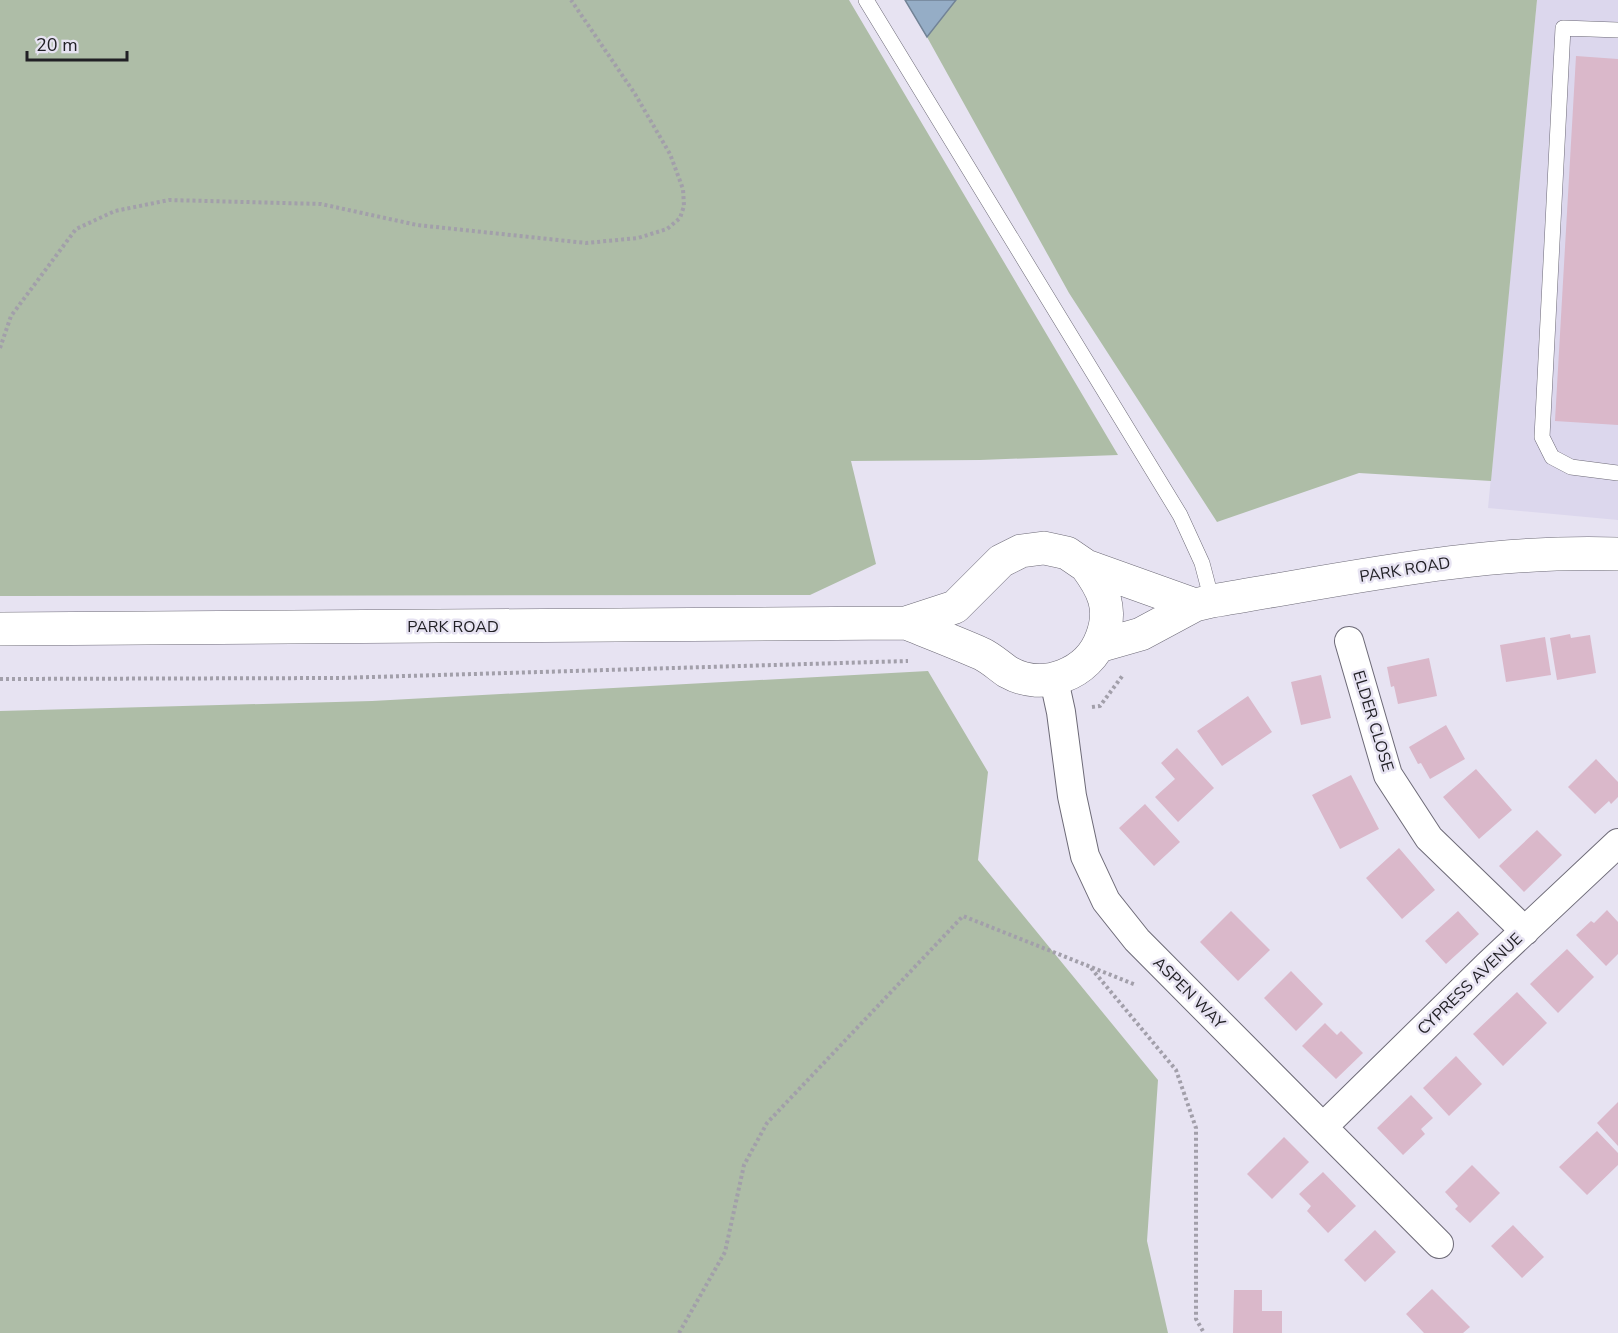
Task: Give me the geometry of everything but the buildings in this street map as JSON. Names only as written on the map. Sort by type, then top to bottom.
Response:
[{"type":"main road","name":"PARK ROAD","points":[[0,629],[906,623],[954,607],[1001,561],[1021,551],[1044,548],[1067,554],[1086,566],[1204,603]]},
{"type":"main road","name":"PARK ROAD","points":[[1099,646],[1141,634],[1204,603],[1447,562],[1575,552],[1618,554]]},
{"type":"main road","name":"PARK ROAD","points":[[906,623],[993,659],[1009,672],[1029,679],[1054,680],[1086,663],[1099,646],[1106,627],[1107,606],[1100,584],[1086,566]]},
{"type":"main road","name":"PARK ROAD","points":[[986,578],[977,599],[975,622],[981,642],[993,659]]},
{"type":"street","name":"ELDER CLOSE","points":[[1349,641],[1388,775],[1429,838],[1525,931]]},
{"type":"street","name":"ASPEN WAY","points":[[1054,680],[1061,712],[1072,796],[1085,856],[1106,901],[1137,940],[1438,1244]]},
{"type":"street","name":"CYPRESS AVENUE","points":[[1323,1127],[1618,843]]},
{"type":"lane","points":[[866,0],[1180,515],[1202,563],[1204,603]]},
{"type":"lane","points":[[1618,30],[1563,28],[1542,437],[1551,457],[1571,467],[1618,472]]},
{"type":"path","points":[[0,348],[11,316],[76,229],[115,211],[169,200],[321,204],[417,225],[586,243],[638,238],[667,229],[680,218],[684,206],[683,189],[670,154],[635,94],[572,0]]},
{"type":"path","points":[[0,680],[339,678],[917,661]]},
{"type":"path","points":[[1100,706],[1129,668]]},
{"type":"path","points":[[679,1333],[724,1252],[744,1164],[766,1123],[963,916],[1146,989]]},
{"type":"path","points":[[1090,967],[1176,1070],[1196,1128],[1196,1319],[1204,1333]]},
{"type":"shaded area","points":[[1537,0],[1618,0],[1618,520],[1488,508]]},
{"type":"green space","points":[[0,0],[849,0],[1118,455],[980,460],[851,461],[876,564],[810,595],[0,596]]},
{"type":"green space","points":[[956,0],[1537,0],[1491,481],[1359,473],[1217,522],[1069,293],[927,37]]},
{"type":"green space","points":[[928,671],[988,772],[978,860],[1158,1080],[1147,1241],[1168,1333],[0,1333],[0,711],[372,701]]},
{"type":"water","points":[[905,0],[956,0],[927,37]]}]
